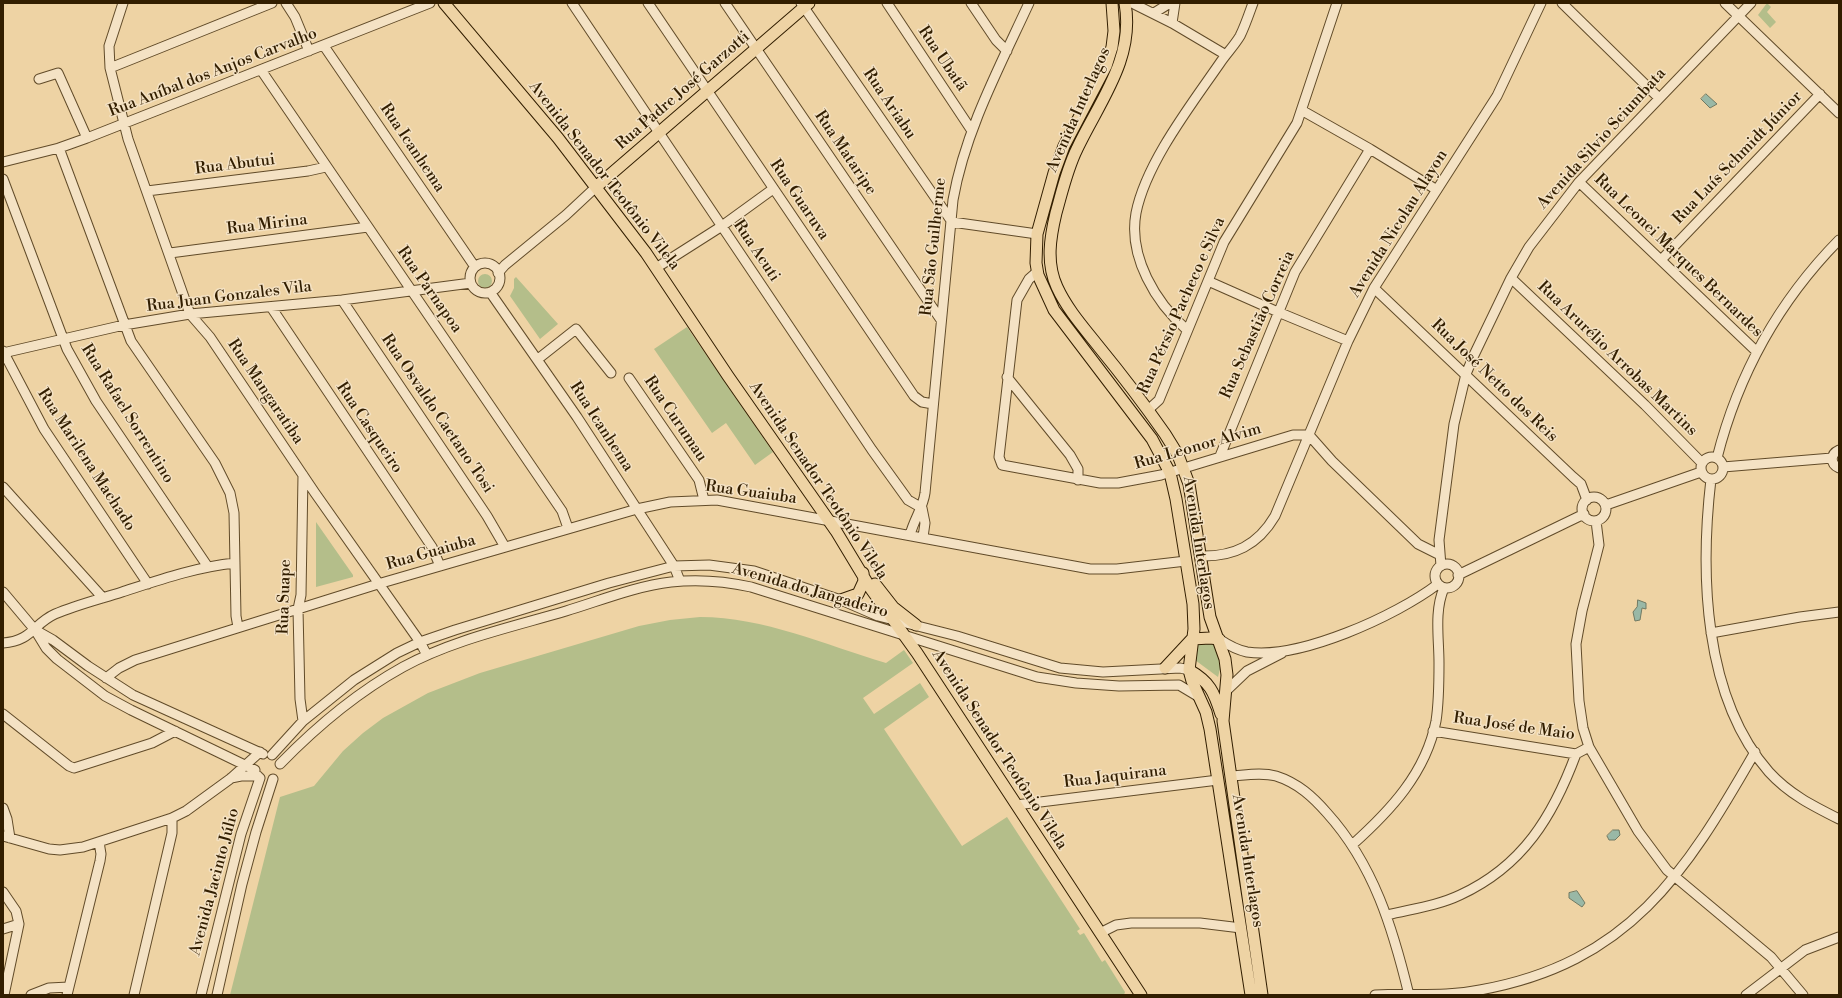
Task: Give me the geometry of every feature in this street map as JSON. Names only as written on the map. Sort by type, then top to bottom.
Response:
[{"type":"main road","name":"Avenida Senador Teotônio Vilela","points":[[444,3],[558,138],[656,268],[728,376],[830,522],[863,573],[871,589],[892,620],[905,635],[1140,995]]},
{"type":"main road","name":"Avenida Interlagos","points":[[1112,3],[1114,31],[1110,54],[1096,86],[1064,146],[1054,173],[1037,234],[1035,249],[1037,272],[1054,310],[1152,439],[1170,473],[1186,561],[1194,617],[1189,670],[1206,712],[1210,729],[1251,995]]},
{"type":"main road","name":"Avenida Interlagos","points":[[1125,3],[1127,31],[1123,55],[1112,83],[1076,151],[1064,185],[1051,234],[1049,256],[1052,272],[1065,301],[1148,410],[1175,450],[1184,467],[1189,484],[1210,617],[1226,659],[1226,691],[1223,720],[1262,995]]},
{"type":"main road","name":"Rua Padre José Garzotti","points":[[596,187],[756,49],[805,4]]},
{"type":"main road","points":[[841,600],[858,594],[864,581],[863,573]]},
{"type":"main road","points":[[863,573],[872,581],[893,607],[916,625]]},
{"type":"main road","points":[[1165,668],[1192,639],[1219,639]]},
{"type":"main road","points":[[1189,670],[1202,677],[1210,686],[1223,720]]},
{"type":"street","name":"Rua Mangaratiba","points":[[123,3],[109,46],[110,68],[124,124],[190,314],[210,338],[378,584],[420,642],[427,655]]},
{"type":"street","points":[[110,68],[272,3]]},
{"type":"street","points":[[286,3],[295,17],[309,51]]},
{"type":"street","name":"Rua Aníbal dos Anjos Carvalho","points":[[3,162],[59,148],[87,138],[430,3]]},
{"type":"street","name":"Rua Acuti","points":[[572,3],[896,485],[908,500],[922,508]]},
{"type":"street","name":"Rua Guaruva","points":[[648,3],[914,396],[922,402],[934,404]]},
{"type":"street","name":"Rua Mataripe","points":[[725,3],[941,320]]},
{"type":"street","name":"Rua Ubatã","points":[[887,3],[972,131]]},
{"type":"street","points":[[970,3],[996,40],[1007,51]]},
{"type":"street","name":"Rua São Guilherme","points":[[923,537],[925,523],[922,508],[928,468],[941,320],[958,171],[972,131],[1029,3]]},
{"type":"street","points":[[1132,3],[1172,23],[1226,55]]},
{"type":"street","points":[[1154,14],[1170,3]]},
{"type":"street","points":[[1172,23],[1175,3]]},
{"type":"street","points":[[1187,330],[1174,318],[1148,281],[1138,252],[1136,214],[1150,175],[1163,151],[1240,35],[1253,3]]},
{"type":"street","name":"Rua Pérsio Pacheco e Silva","points":[[1148,410],[1159,400],[1187,330],[1230,231],[1288,139],[1303,111],[1338,3]]},
{"type":"street","name":"Avenida Nicolau Alayon","points":[[1200,556],[1230,554],[1245,548],[1267,529],[1275,516],[1348,341],[1374,288],[1497,96],[1541,3]]},
{"type":"street","points":[[1562,3],[1659,98]]},
{"type":"street","points":[[1725,3],[1839,113]]},
{"type":"street","name":"Avenida Silvio Sciumbata","points":[[1441,566],[1439,540],[1450,450],[1454,424],[1466,374],[1490,318],[1511,278],[1529,247],[1579,182],[1751,3]]},
{"type":"street","name":"Rua Ariabu","points":[[805,4],[952,222]]},
{"type":"street","name":"Rua Icanhema","points":[[324,46],[475,267]]},
{"type":"street","name":"Rua Parnapoa","points":[[261,70],[562,512],[568,528]]},
{"type":"street","points":[[39,78],[58,73],[87,138]]},
{"type":"street","name":"Rua Luís Schmidt Júnior","points":[[1661,260],[1820,94]]},
{"type":"street","points":[[1303,111],[1370,149],[1437,190]]},
{"type":"street","points":[[59,148],[131,341],[223,478],[230,493],[234,513],[236,616],[238,627]]},
{"type":"street","name":"Rua Sebastião Correia","points":[[1220,456],[1295,272],[1370,149]]},
{"type":"street","name":"Rua Abutui","points":[[147,191],[308,171],[326,167]]},
{"type":"street","name":"Rua Rafael Sorrentino","points":[[3,179],[62,339],[96,401],[208,567]]},
{"type":"street","name":"Rua Leonei Marques Bernardes","points":[[1579,182],[1756,351]]},
{"type":"street","name":"Rua Padre José Garzotti","points":[[495,269],[505,265],[566,215],[596,187]]},
{"type":"street","points":[[656,268],[722,226],[773,189]]},
{"type":"street","points":[[952,222],[1037,234]]},
{"type":"street","name":"Rua Mirina","points":[[170,253],[368,228]]},
{"type":"street","points":[[1722,467],[1717,458],[1737,394],[1756,351],[1796,287],[1839,240]]},
{"type":"street","points":[[483,264],[495,269],[499,277],[497,286],[490,292],[478,292],[467,281],[475,267],[483,264]]},
{"type":"street","points":[[1037,272],[1029,279],[1017,300],[1007,377],[1070,455],[1078,469],[1078,480]]},
{"type":"street","name":"Rua Arurélio Arrobas Martins","points":[[1511,278],[1662,422],[1702,467]]},
{"type":"street","name":"Rua Juan Gonzales Vila","points":[[3,352],[124,325],[190,314],[342,300],[467,281]]},
{"type":"street","points":[[1208,281],[1348,341]]},
{"type":"street","name":"Rua José Netto dos Reis","points":[[1374,288],[1581,484],[1587,500]]},
{"type":"street","name":"Rua Icanhema","points":[[490,292],[538,359],[637,509],[674,566],[680,581]]},
{"type":"street","name":"Rua Osvaldo Caetano Tosi","points":[[342,300],[487,516],[505,547]]},
{"type":"street","name":"Rua Casqueiro","points":[[271,307],[432,547],[440,566]]},
{"type":"street","points":[[538,359],[576,329],[611,373]]},
{"type":"street","name":"Rua Marilena Machado","points":[[3,352],[44,429],[148,584]]},
{"type":"street","name":"Rua Leonor Alvim","points":[[1007,377],[999,457],[1000,464],[1005,466],[1078,480],[1100,483],[1118,483],[1146,480],[1184,467],[1293,435],[1309,435]]},
{"type":"street","name":"Rua Curumau","points":[[629,378],[699,480],[704,500]]},
{"type":"street","points":[[1309,435],[1332,461],[1418,544],[1440,556]]},
{"type":"street","points":[[1839,450],[1835,452],[1832,458],[1834,465],[1839,468]]},
{"type":"street","points":[[1606,505],[1702,467],[1709,458],[1717,458]]},
{"type":"street","points":[[1722,467],[1832,458]]},
{"type":"street","points":[[1702,467],[1705,477],[1711,479],[1718,477],[1722,467]]},
{"type":"street","name":"Rua Suape","points":[[303,474],[301,596],[298,609],[300,700],[303,721]]},
{"type":"street","points":[[1711,479],[1707,522],[1706,574],[1711,634],[1730,706],[1744,736],[1769,771],[1783,786],[1806,803],[1839,818]]},
{"type":"street","points":[[3,487],[103,598]]},
{"type":"street","points":[[1598,498],[1606,505],[1605,515],[1596,521],[1589,520],[1584,514],[1583,506],[1587,500],[1598,498]]},
{"type":"street","name":"Rua Guaiuba","points":[[106,678],[119,668],[135,660],[238,627],[568,528],[637,509],[670,502],[704,500],[768,508],[830,522],[910,534],[1090,569],[1133,568],[1186,561]]},
{"type":"street","name":"Rua São Guilherme","points":[[910,534],[915,520],[922,508]]},
{"type":"street","points":[[1458,575],[1584,514]]},
{"type":"street","points":[[1596,521],[1599,545],[1582,611],[1576,644],[1579,701],[1583,728],[1589,747],[1638,831],[1674,877],[1771,957],[1803,995]]},
{"type":"street","points":[[3,642],[14,642],[25,637],[53,615],[148,584],[208,567],[235,563]]},
{"type":"street","name":"Avenida do Jangadeiro","points":[[265,754],[354,680],[396,653],[420,642],[455,630],[609,583],[674,566],[709,565],[754,571],[841,600],[878,616],[916,625],[1060,668],[1119,672],[1165,668],[1180,668],[1189,670]]},
{"type":"street","points":[[1226,691],[1247,670],[1286,651],[1322,641],[1398,609],[1441,586],[1454,585],[1458,575],[1456,569],[1451,565],[1441,566],[1435,574],[1441,586],[1438,606],[1438,696],[1433,731],[1419,767],[1401,797],[1352,845]]},
{"type":"street","name":"Avenida do Jangadeiro","points":[[280,764],[343,705],[383,678],[427,655],[620,595],[657,585],[680,581],[717,580],[751,587],[1037,677],[1076,683],[1119,686],[1179,684],[1199,697]]},
{"type":"street","points":[[3,592],[35,630],[46,648],[57,659],[105,696],[244,765],[267,780],[273,779],[279,773],[280,764],[277,758],[133,695],[106,678],[53,640],[35,630]]},
{"type":"street","points":[[1711,634],[1839,612]]},
{"type":"street","points":[[1219,639],[1236,649],[1248,652],[1286,651]]},
{"type":"street","points":[[1119,672],[1119,686]]},
{"type":"street","points":[[3,714],[69,766],[74,768],[152,743],[175,731]]},
{"type":"street","name":"Rua José de Maio","points":[[1433,731],[1576,754],[1589,747]]},
{"type":"street","points":[[1374,995],[1408,995],[1479,990],[1522,981],[1573,962],[1595,949],[1647,908],[1674,877],[1712,826],[1755,752]]},
{"type":"street","points":[[3,808],[6,813],[6,837],[49,849],[60,850],[83,847],[172,818],[195,806],[244,765],[265,754]]},
{"type":"street","points":[[258,775],[257,760],[265,754]]},
{"type":"street","points":[[1387,915],[1443,901],[1460,895],[1479,885],[1508,864],[1535,836],[1554,805],[1576,754]]},
{"type":"street","points":[[1231,776],[1266,774],[1288,781],[1304,790],[1337,824],[1352,845],[1379,894],[1399,954],[1408,995]]},
{"type":"street","points":[[230,778],[258,775]]},
{"type":"street","name":"Avenida Jacinto Júlio","points":[[201,995],[240,834],[258,775]]},
{"type":"street","name":"Avenida Jacinto Júlio","points":[[217,995],[251,851],[273,779]]},
{"type":"street","name":"Rua Jaquirana","points":[[1016,805],[1218,780]]},
{"type":"street","points":[[134,995],[170,846],[172,818]]},
{"type":"street","points":[[31,995],[49,988],[68,991],[100,861],[101,854],[99,842]]},
{"type":"street","points":[[3,892],[16,911],[19,924],[4,995]]},
{"type":"street","points":[[1100,934],[1116,925],[1131,923],[1200,923],[1241,928]]},
{"type":"street","points":[[3,930],[19,924]]},
{"type":"street","points":[[1746,995],[1805,950],[1839,937]]},
{"type":"green space","points":[[1767,3],[1771,7],[1767,12],[1776,22],[1770,28],[1758,15]]},
{"type":"green space","points":[[482,274],[488,274],[492,278],[492,284],[488,288],[482,288],[478,284],[478,278]]},
{"type":"green space","points":[[516,277],[558,324],[540,339],[510,296],[514,288],[514,279]]},
{"type":"green space","points":[[687,327],[773,452],[755,465],[726,423],[712,433],[654,349]]},
{"type":"green space","points":[[316,522],[353,575],[353,577],[316,587]]},
{"type":"green space","points":[[700,617],[724,618],[771,627],[886,663],[904,650],[913,663],[863,698],[874,714],[920,683],[929,697],[884,729],[962,846],[1007,817],[1080,929],[1077,931],[1080,935],[1084,933],[1102,962],[1105,960],[1125,992],[1124,995],[230,995],[280,797],[314,786],[343,751],[363,733],[383,718],[428,693],[480,673],[639,626],[670,620]]},
{"type":"green space","points":[[1197,642],[1215,642],[1221,665],[1218,677],[1195,660]]},
{"type":"shaded area","points":[[1706,94],[1717,104],[1710,108],[1701,99]]},
{"type":"shaded area","points":[[1638,600],[1646,603],[1646,609],[1642,608],[1640,620],[1635,621],[1633,612],[1637,607]]},
{"type":"shaded area","points":[[1613,830],[1619,830],[1620,835],[1615,840],[1609,840],[1607,836]]},
{"type":"shaded area","points":[[1577,891],[1585,903],[1582,907],[1569,898],[1569,893]]}]
